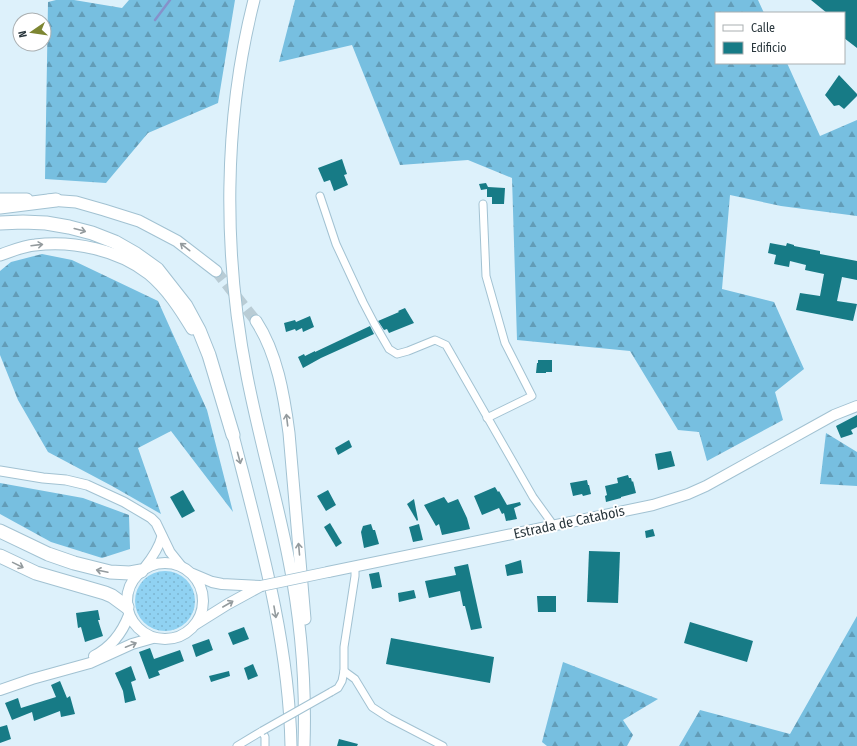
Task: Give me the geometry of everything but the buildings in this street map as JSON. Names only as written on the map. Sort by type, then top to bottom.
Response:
[{"type":"highway","points":[[254,0],[242,63],[235,110],[231,154],[230,208],[232,266],[238,320],[247,377],[291,570],[300,636],[305,727],[304,746]]},
{"type":"highway","points":[[0,199],[56,200],[76,202],[139,221],[177,241],[216,271]]},
{"type":"highway","points":[[0,207],[56,200]]},
{"type":"highway","points":[[0,223],[46,223],[70,227],[92,233],[121,245],[157,269],[186,306],[199,330],[209,355],[233,435],[261,544],[275,609],[286,674],[290,746]]},
{"type":"highway","points":[[0,255],[19,248],[34,245],[72,244],[100,250],[116,256],[131,262],[148,274],[164,289],[179,308],[192,330],[233,435]]},
{"type":"highway","points":[[256,321],[263,332],[278,374],[286,407],[306,633],[308,672],[304,700]]},
{"type":"highway","points":[[0,531],[48,554],[74,563],[110,572],[130,573],[143,570]]},
{"type":"highway","points":[[0,556],[36,573],[105,593],[116,599],[128,611]]},
{"type":"main road","name":"Estrada de Catabois","points":[[262,586],[653,505],[688,494],[722,478],[834,415],[857,406]]},
{"type":"main road","points":[[56,672],[90,658],[115,640],[125,625],[128,611],[127,597],[129,587],[134,578],[143,570],[154,564],[173,564],[182,567],[204,579],[222,584],[262,586]]},
{"type":"main road","points":[[128,611],[135,626],[144,634],[162,640],[182,636],[190,631],[196,624],[201,614],[203,603],[202,592],[198,582],[191,573]]},
{"type":"main road","points":[[196,624],[228,604],[262,586]]},
{"type":"main road","points":[[0,690],[90,663],[132,644],[153,638]]},
{"type":"street","points":[[320,196],[336,244],[367,309],[390,349],[397,354],[435,340],[446,345],[533,497],[554,526]]},
{"type":"street","points":[[483,204],[486,276],[505,343],[532,396],[487,418]]},
{"type":"street","points":[[0,471],[66,480],[87,485],[124,502],[151,518],[156,523],[170,552],[182,567]]},
{"type":"street","points":[[143,570],[156,550],[162,536]]},
{"type":"street","points":[[237,746],[338,688],[342,681],[344,671],[344,647],[355,576],[355,566]]},
{"type":"street","points":[[344,671],[355,679],[372,707],[389,718],[443,746]]},
{"type":"street","points":[[262,731],[265,737],[265,746]]},
{"type":"shaded area","points":[[165,571],[182,576],[190,584],[195,601],[190,618],[182,626],[165,631],[148,626],[140,618],[135,601],[140,584],[148,576]]},
{"type":"green space","points":[[56,0],[74,0],[122,8],[129,0],[235,0],[218,103],[148,133],[106,183],[45,179],[47,52],[52,52],[52,12],[48,12],[48,2]]},
{"type":"green space","points":[[295,0],[758,0],[764,12],[715,12],[715,64],[787,64],[820,136],[857,120],[857,216],[781,206],[730,195],[722,289],[774,302],[804,369],[775,392],[783,420],[707,461],[699,432],[678,430],[630,351],[517,340],[512,178],[468,160],[400,165],[352,45],[279,62]]},
{"type":"green space","points":[[42,254],[72,260],[158,301],[207,410],[233,512],[171,431],[138,448],[161,514],[48,452],[18,400],[0,355],[0,271],[11,262]]},
{"type":"green space","points":[[826,433],[857,452],[857,486],[820,484]]},
{"type":"green space","points":[[0,483],[83,498],[129,515],[130,549],[102,558],[51,542],[0,514]]},
{"type":"green space","points":[[857,616],[857,746],[679,746],[700,710],[790,734]]},
{"type":"green space","points":[[563,662],[658,699],[623,720],[633,735],[627,746],[547,746],[542,742]]},
{"type":"waterway","points":[[155,20],[170,0]]},
{"type":"tunnel","points":[[216,271],[256,321]]}]
